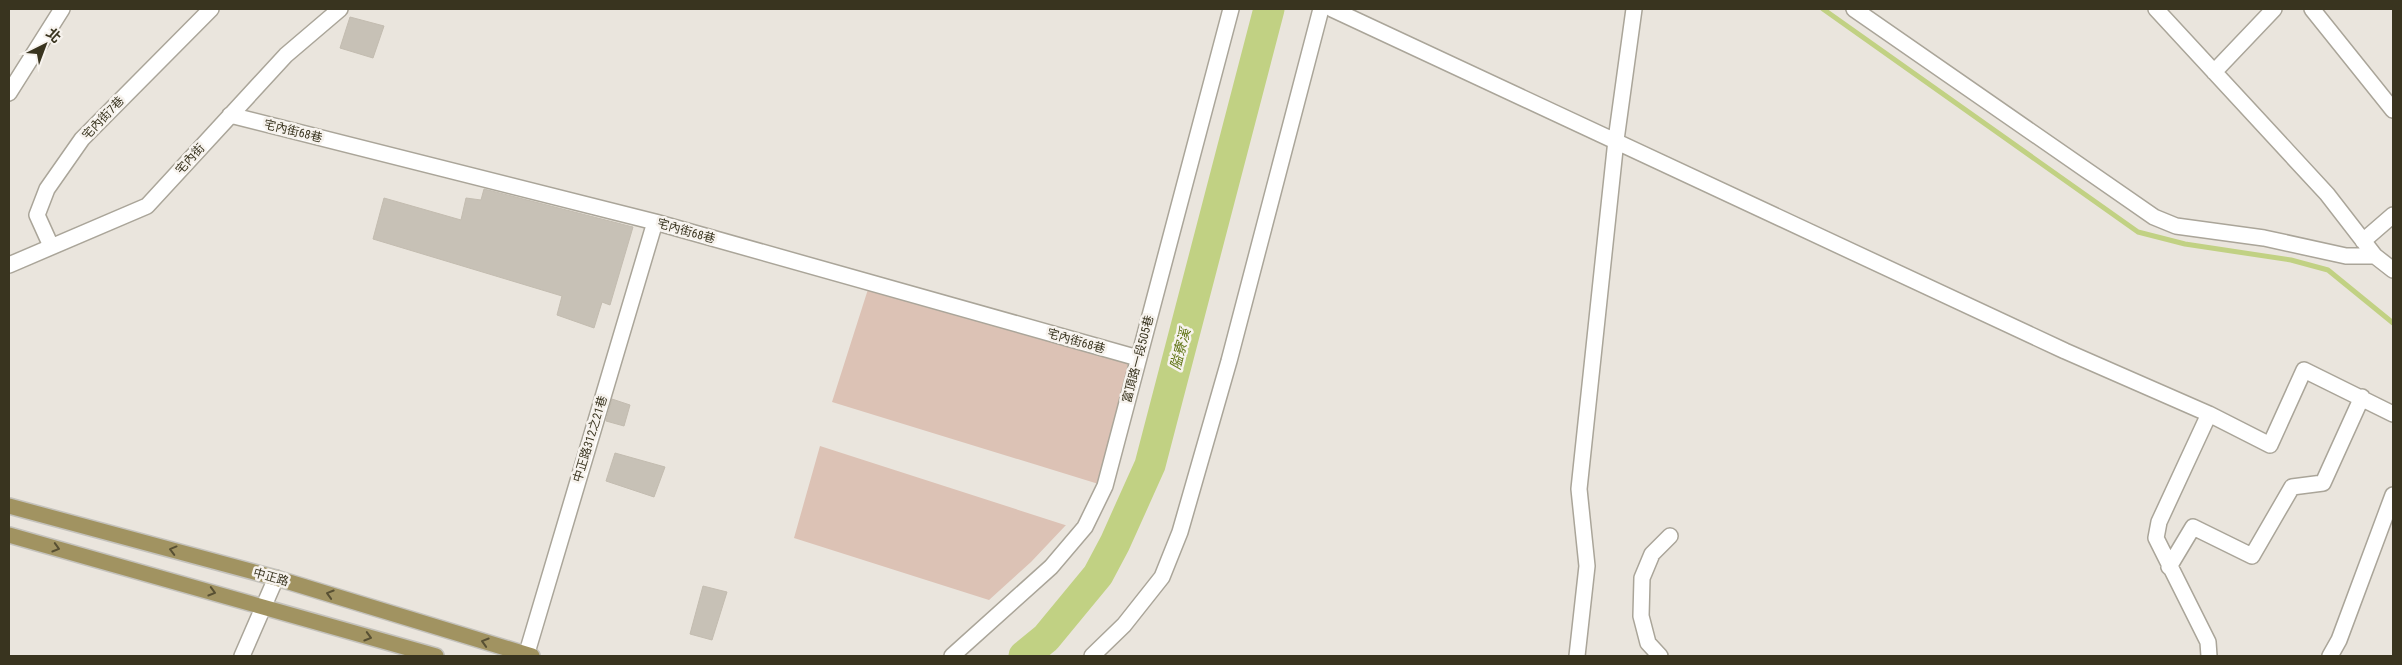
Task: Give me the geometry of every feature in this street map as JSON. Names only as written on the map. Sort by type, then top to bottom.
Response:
[{"type":"main road","name":"中正路","points":[[9,506],[276,578],[528,656]]},
{"type":"main road","points":[[9,535],[436,656]]},
{"type":"street","points":[[9,93],[62,9]]},
{"type":"street","name":"宅內街7巷","points":[[51,246],[37,215],[47,189],[82,139],[210,9]]},
{"type":"street","name":"宅內街","points":[[9,265],[147,206],[286,55],[340,9]]},
{"type":"street","name":"富頂路一段505巷","points":[[952,656],[1052,567],[1085,527],[1105,486],[1232,9]]},
{"type":"street","points":[[1092,656],[1124,625],[1162,577],[1180,532],[1229,361],[1321,9]]},
{"type":"street","points":[[1332,9],[2065,351],[2209,414],[2270,445],[2304,370],[2362,396],[2393,414]]},
{"type":"street","points":[[1577,656],[1587,566],[1579,489],[1616,140],[1634,9]]},
{"type":"street","points":[[1854,9],[2154,217],[2176,226],[2264,238],[2346,256],[2375,256]]},
{"type":"street","points":[[2156,9],[2328,194],[2375,256],[2393,270]]},
{"type":"street","points":[[2214,72],[2274,9]]},
{"type":"street","points":[[2312,9],[2393,110]]},
{"type":"street","name":"宅內街68巷","points":[[230,116],[655,222],[1138,358]]},
{"type":"street","points":[[2363,241],[2393,215]]},
{"type":"street","name":"中正路312之21巷","points":[[528,656],[655,222]]},
{"type":"street","points":[[2169,567],[2193,527],[2252,556],[2292,488],[2324,484],[2362,396]]},
{"type":"street","points":[[2209,414],[2159,522],[2156,538],[2208,642],[2209,656]]},
{"type":"street","points":[[2330,656],[2339,640],[2393,494]]},
{"type":"street","points":[[1660,656],[1648,644],[1641,616],[1642,578],[1652,554],[1670,536]]},
{"type":"street","points":[[242,656],[276,578]]},
{"type":"shaded area","points":[[870,283],[1133,357],[1105,486],[832,402]]},
{"type":"shaded area","points":[[820,446],[1066,525],[1031,562],[989,600],[794,538]]},
{"type":"building","points":[[350,17],[384,26],[373,58],[340,48]]},
{"type":"building","points":[[484,189],[633,227],[610,305],[602,302],[594,328],[557,315],[562,296],[373,239],[384,198],[461,220],[466,198],[481,200]]},
{"type":"building","points":[[612,399],[630,405],[624,426],[606,421]]},
{"type":"building","points":[[615,453],[665,467],[654,497],[606,481]]},
{"type":"building","points":[[703,586],[727,592],[712,640],[690,634]]},
{"type":"waterway","name":"隘寮溪","points":[[1024,656],[1046,638],[1098,575],[1115,543],[1150,465],[1269,9]]},
{"type":"waterway","points":[[1823,9],[2138,232],[2185,244],[2291,260],[2328,270],[2393,323]]}]
